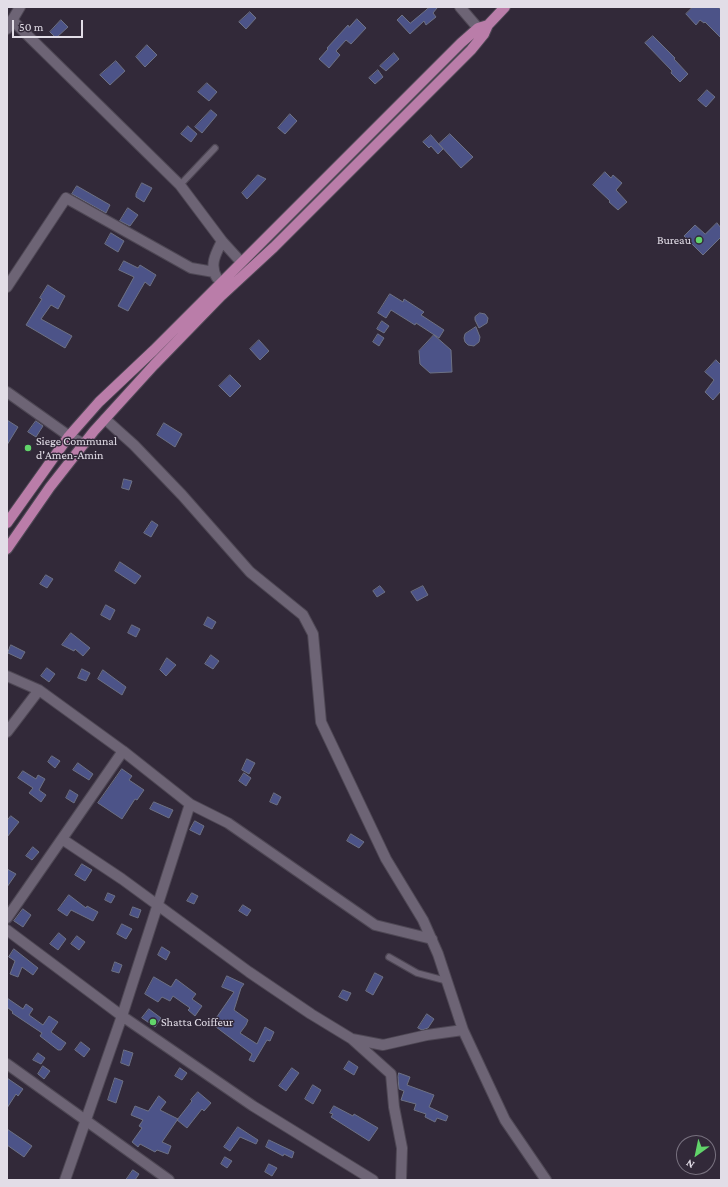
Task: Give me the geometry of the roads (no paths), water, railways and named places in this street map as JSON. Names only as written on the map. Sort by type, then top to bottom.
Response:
[{"type":"main road","points":[[7,523],[69,436],[98,402],[154,350],[456,48],[483,29],[505,7]]},
{"type":"main road","points":[[7,548],[50,488],[104,419],[221,296],[274,247],[438,84],[471,50],[483,29]]},
{"type":"street","points":[[7,30],[20,7]]},
{"type":"street","points":[[460,7],[483,29]]},
{"type":"street","points":[[12,20],[180,185],[222,241],[241,262]]},
{"type":"street","points":[[7,287],[66,198],[191,268],[214,272]]},
{"type":"street","points":[[221,283],[214,272],[213,258],[222,241]]},
{"type":"street","points":[[7,392],[69,436],[84,444]]},
{"type":"street","points":[[104,419],[134,445],[182,494],[250,572],[303,615],[313,634],[321,722],[386,859],[423,920],[438,954],[463,1030],[505,1120],[546,1180]]},
{"type":"street","points":[[7,676],[39,690],[122,751],[190,804],[228,823],[375,925],[432,940]]},
{"type":"street","points":[[7,732],[39,690]]},
{"type":"street","points":[[7,918],[122,751]]},
{"type":"street","points":[[65,1180],[122,1016],[190,804]]},
{"type":"street","points":[[62,838],[249,972],[352,1040],[391,1074],[394,1107],[402,1148],[401,1180]]},
{"type":"street","points":[[7,930],[122,1016],[253,1106],[372,1180]]},
{"type":"street","points":[[352,1040],[383,1045],[427,1035],[463,1030]]},
{"type":"street","points":[[7,1064],[169,1180]]},
{"type":"lane","points":[[180,185],[215,148]]},
{"type":"lane","points":[[389,957],[417,973],[447,980]]},
{"type":"place","name":"Bureau","points":[[699,240]]},
{"type":"place","name":"Siege Communal d'Amen-Amin","points":[[28,448]]},
{"type":"place","name":"Shatta Coiffeur","points":[[153,1022]]}]
